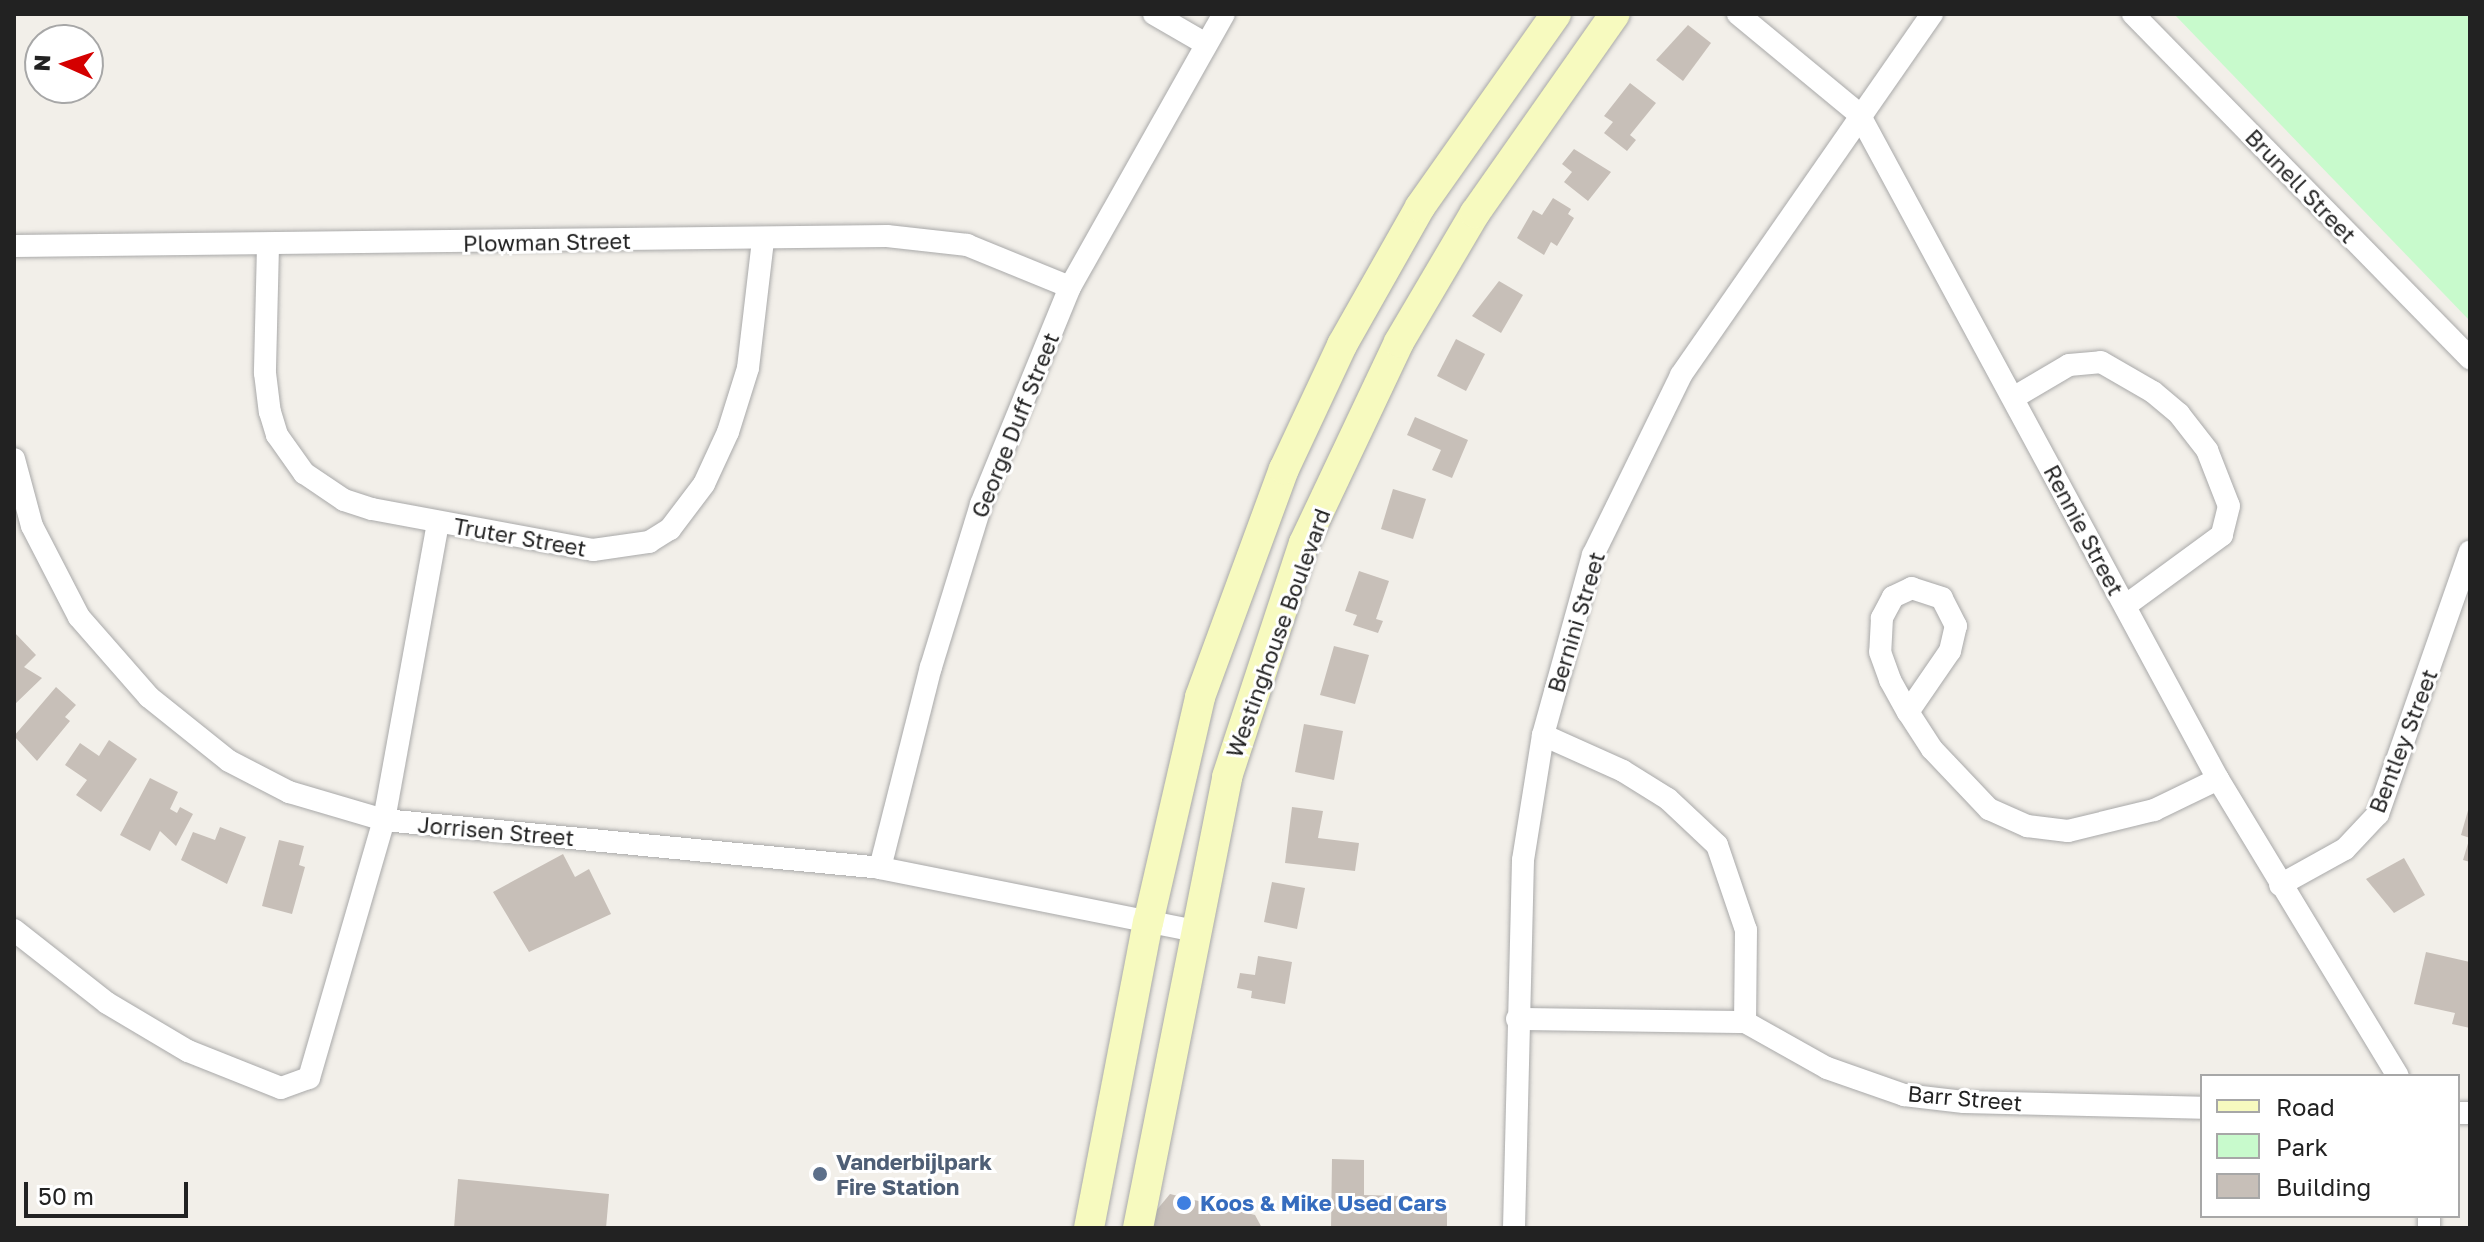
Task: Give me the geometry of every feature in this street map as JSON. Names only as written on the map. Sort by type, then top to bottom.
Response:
[{"type":"street","points":[[1154,14],[1204,43]]},
{"type":"street","name":"George Duff Street","points":[[880,868],[931,667],[981,504],[1070,287],[1204,43],[1224,14]]},
{"type":"street","name":"Westinghouse Boulevard","points":[[1089,1228],[1148,923],[1200,697],[1284,469],[1342,345],[1420,207],[1556,14]]},
{"type":"street","name":"Westinghouse Boulevard","points":[[1138,1228],[1227,777],[1304,543],[1407,329],[1475,213],[1615,14]]},
{"type":"street","name":"Rennie Street","points":[[1738,14],[1859,114],[2218,779],[2397,1074]]},
{"type":"street","name":"Bernini Street","points":[[1514,1228],[1523,860],[1543,735],[1593,555],[1681,375],[1859,114],[1932,14]]},
{"type":"street","name":"Brunell Street","points":[[2133,14],[2470,358]]},
{"type":"street","name":"Plowman Street","points":[[14,246],[932,238],[967,245],[1070,287]]},
{"type":"street","name":"Truter Street","points":[[268,246],[265,373],[270,412],[288,455],[304,473],[344,500],[438,523],[593,550],[649,542],[670,529],[704,484],[728,432],[748,368],[763,240]]},
{"type":"street","points":[[2013,398],[2069,365],[2101,362],[2153,392],[2179,414],[2207,450],[2229,506],[2222,535],[2125,606]]},
{"type":"street","name":"Jorrisen Street","points":[[14,459],[32,526],[79,617],[149,697],[229,761],[289,792],[384,820],[880,868],[1195,931]]},
{"type":"street","points":[[14,930],[107,1003],[188,1051],[267,1084],[297,1086],[315,1066],[384,820],[438,523]]},
{"type":"street","name":"Bentley Street","points":[[2280,885],[2345,849],[2378,814],[2470,552]]},
{"type":"street","points":[[1908,712],[1950,651],[1956,626],[1942,598],[1912,588],[1893,597],[1880,632],[1890,680],[1908,712],[1961,783],[1989,809],[2027,826],[2068,831],[2103,826],[2154,810],[2218,779]]},
{"type":"street","points":[[1543,735],[1623,771],[1668,799],[1717,845],[1746,930],[1745,1022]]},
{"type":"street","name":"Barr Street","points":[[1517,1019],[1745,1022],[1827,1068],[1904,1095],[1964,1102],[2200,1108]]},
{"type":"green space","points":[[2174,14],[2470,14],[2470,321]]},
{"type":"building","points":[[1688,25],[1711,43],[1683,81],[1656,60]]},
{"type":"building","points":[[1630,83],[1656,103],[1630,135],[1636,140],[1627,151],[1604,133],[1613,122],[1604,116]]},
{"type":"building","points":[[1574,149],[1611,172],[1588,201],[1564,182],[1572,172],[1562,164]]},
{"type":"building","points":[[1553,198],[1571,209],[1568,214],[1574,218],[1557,246],[1551,242],[1544,255],[1517,238],[1533,210],[1542,215]]},
{"type":"building","points":[[1499,281],[1523,295],[1501,333],[1472,316]]},
{"type":"building","points":[[1456,339],[1485,354],[1466,391],[1437,376]]},
{"type":"building","points":[[1415,417],[1468,440],[1452,478],[1432,470],[1441,450],[1407,435]]},
{"type":"building","points":[[1393,489],[1426,499],[1413,539],[1381,529]]},
{"type":"building","points":[[1359,571],[1389,581],[1376,619],[1383,621],[1378,633],[1353,625],[1357,615],[1345,611]]},
{"type":"building","points":[[14,632],[36,655],[24,667],[42,678],[14,705]]},
{"type":"building","points":[[1334,646],[1369,655],[1355,704],[1320,695]]},
{"type":"building","points":[[56,687],[76,705],[65,717],[70,721],[37,761],[14,736]]},
{"type":"building","points":[[1304,724],[1343,731],[1334,780],[1295,772]]},
{"type":"building","points":[[109,740],[137,759],[101,812],[76,795],[87,780],[65,765],[80,743],[99,756]]},
{"type":"building","points":[[150,778],[178,792],[170,809],[177,813],[180,807],[193,814],[176,846],[160,831],[150,851],[120,835]]},
{"type":"building","points":[[1292,807],[1323,811],[1318,838],[1359,843],[1355,871],[1285,863]]},
{"type":"building","points":[[2470,808],[2470,838],[2461,835]]},
{"type":"building","points":[[220,827],[246,837],[227,884],[181,860],[193,832],[215,840]]},
{"type":"building","points":[[279,840],[304,846],[299,865],[305,867],[292,914],[262,906]]},
{"type":"building","points":[[2470,840],[2470,862],[2463,860]]},
{"type":"building","points":[[563,854],[575,877],[589,869],[611,914],[529,952],[493,892]]},
{"type":"building","points":[[2404,858],[2425,895],[2394,913],[2366,879]]},
{"type":"building","points":[[1272,882],[1305,888],[1297,929],[1264,922]]},
{"type":"building","points":[[2426,952],[2470,962],[2470,1028],[2452,1024],[2455,1013],[2414,1004]]},
{"type":"building","points":[[1258,956],[1292,962],[1285,1004],[1251,998],[1252,991],[1237,988],[1240,973],[1255,975]]},
{"type":"building","points":[[1332,1159],[1364,1160],[1364,1195],[1399,1196],[1399,1212],[1447,1212],[1447,1228],[1331,1228]]},
{"type":"building","points":[[458,1179],[609,1194],[606,1228],[454,1228]]},
{"type":"building","name":"Koos & Mike Used Cars","points":[[1170,1194],[1255,1215],[1262,1228],[1152,1228],[1155,1212]]},
{"type":"place","name":"Vanderbijlpark Fire Station","points":[[820,1174]]},
{"type":"place","name":"Koos & Mike Used Cars","points":[[1184,1203]]}]
